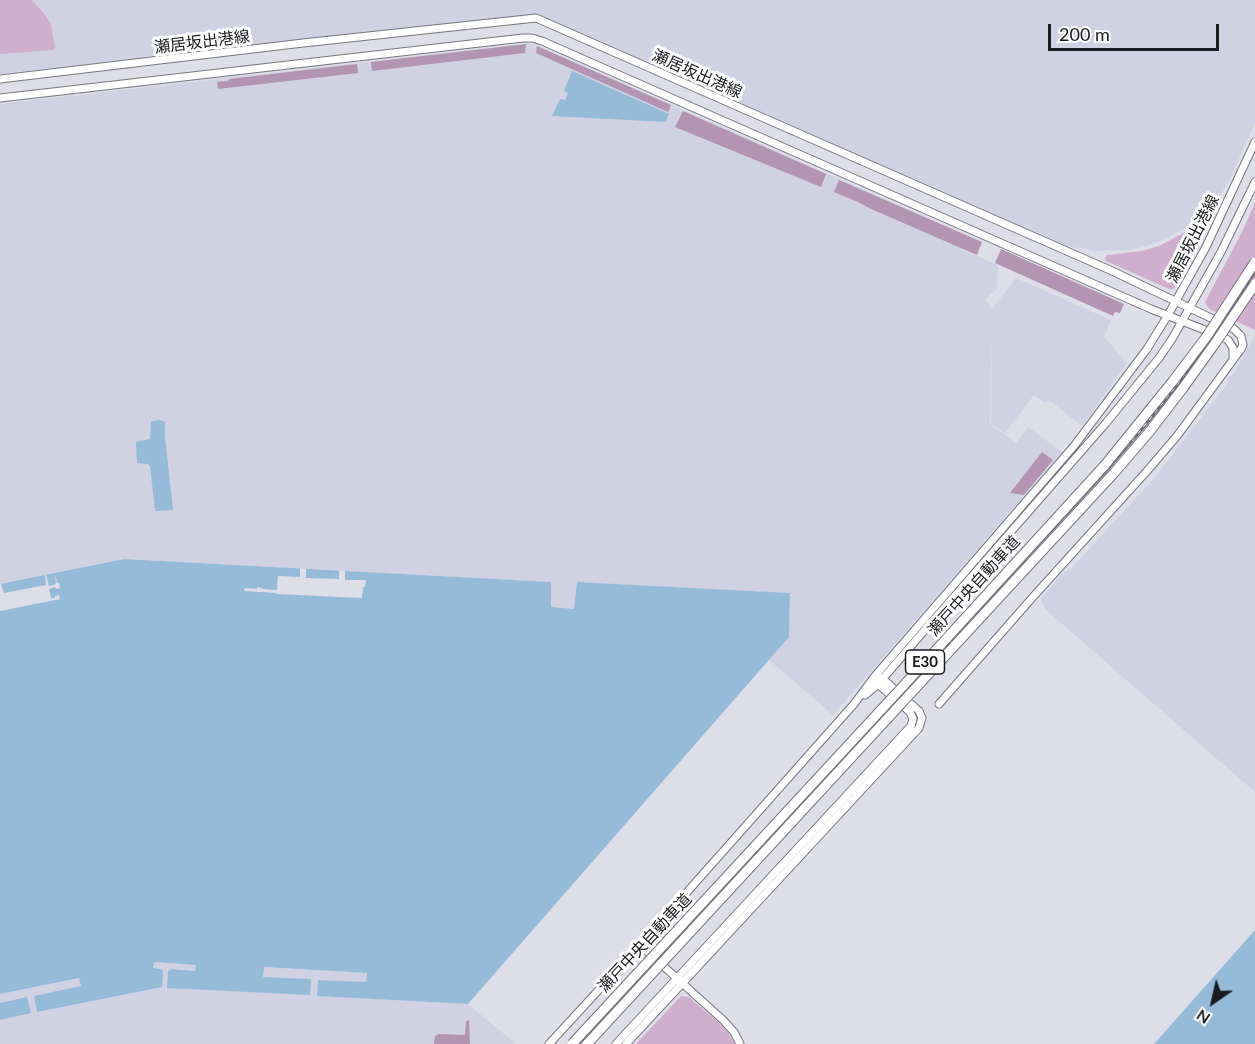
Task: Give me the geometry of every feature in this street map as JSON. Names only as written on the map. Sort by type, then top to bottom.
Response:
[{"type":"highway","name":"瀬戸中央自動車道","points":[[572,1044],[1105,465],[1207,336],[1255,262]]},
{"type":"highway","name":"瀬戸中央自動車道","points":[[587,1044],[1114,472],[1183,388],[1255,284]]},
{"type":"main road","name":"瀬居坂出港線","points":[[0,79],[536,18],[1176,301],[1210,238],[1255,142]]},
{"type":"main road","name":"瀬居坂出港線","points":[[0,98],[532,38],[1183,321],[1221,252],[1255,182]]},
{"type":"main road","points":[[879,680],[1074,446],[1147,349],[1176,301],[1226,324],[1238,333],[1243,345],[1202,403],[1147,471],[1049,578],[939,704]]},
{"type":"main road","points":[[549,1044],[854,704],[879,680],[1128,396],[1159,358],[1183,321],[1228,340],[1234,353],[1231,363]]},
{"type":"main road","points":[[616,1044],[680,981],[919,728],[922,718],[919,711],[879,680]]},
{"type":"main road","points":[[640,945],[729,1026],[740,1044]]},
{"type":"main road","points":[[626,1044],[680,981]]},
{"type":"shaded area","points":[[0,0],[1255,0],[1255,123],[1229,181],[1206,212],[1190,225],[1162,241],[1131,250],[1099,251],[1070,248],[536,14],[0,74]]},
{"type":"shaded area","points":[[0,0],[32,0],[51,24],[55,48],[0,54]]},
{"type":"shaded area","points":[[531,43],[966,235],[960,249],[998,265],[997,289],[985,299],[992,309],[1016,278],[1111,320],[1104,337],[1127,363],[1082,426],[1049,400],[1045,403],[1034,395],[1005,433],[991,424],[992,311],[990,424],[1016,443],[1028,427],[1062,452],[833,715],[769,660],[789,637],[790,593],[577,582],[575,609],[550,608],[551,582],[124,559],[0,584],[0,104]]},
{"type":"shaded area","points":[[526,44],[525,53],[372,71],[371,62]]},
{"type":"shaded area","points":[[537,46],[671,105],[668,112],[536,53]]},
{"type":"shaded area","points":[[357,64],[358,73],[218,89],[217,82],[229,79]]},
{"type":"shaded area","points":[[683,111],[826,174],[821,187],[675,127]]},
{"type":"shaded area","points":[[839,180],[982,242],[977,255],[834,192]]},
{"type":"shaded area","points":[[1255,203],[1255,330],[1211,310],[1205,302]]},
{"type":"shaded area","points":[[1207,216],[1211,218],[1211,221],[1174,289],[1169,289],[1105,259],[1107,255],[1142,251],[1159,246],[1191,229]]},
{"type":"shaded area","points":[[1001,249],[1124,304],[1120,313],[1115,312],[1113,316],[995,263]]},
{"type":"shaded area","points":[[1255,335],[1255,792],[1045,609],[1041,599],[1060,576],[1072,568],[1156,476],[1228,383],[1226,381],[1234,373]]},
{"type":"shaded area","points":[[1042,452],[1053,460],[1024,495],[1010,493]]},
{"type":"shaded area","points":[[154,962],[196,965],[195,971],[171,969],[168,971],[168,988],[311,979],[263,977],[263,967],[367,973],[366,982],[318,980],[317,996],[468,1004],[516,1044],[0,1044],[0,1020],[30,1013],[27,997],[0,1003],[0,994],[79,978],[81,987],[34,996],[37,1011],[161,987],[153,968]]},
{"type":"shaded area","points":[[681,996],[689,997],[719,1023],[735,1044],[636,1044]]},
{"type":"shaded area","points":[[469,1020],[470,1044],[434,1044],[435,1036],[439,1034],[465,1035],[466,1021]]},
{"type":"water","points":[[572,71],[669,114],[666,122],[552,116],[560,99],[565,100],[568,93],[564,91]]},
{"type":"water","points":[[160,420],[165,422],[173,510],[155,511],[150,466],[137,463],[136,442],[150,439],[151,422]]},
{"type":"water","points":[[124,559],[551,582],[551,607],[574,609],[577,582],[790,593],[789,637],[468,1004],[317,996],[318,980],[366,982],[367,973],[264,967],[263,977],[311,979],[310,995],[167,988],[168,971],[171,969],[195,971],[196,965],[154,962],[153,968],[163,971],[162,987],[37,1012],[34,996],[81,986],[79,978],[0,994],[0,584]]},
{"type":"water","points":[[1255,930],[1255,1044],[1154,1044]]},
{"type":"water","points":[[27,997],[31,1013],[0,1020],[0,1003]]},
{"type":"pier","points":[[300,568],[306,569],[306,578],[339,579],[339,570],[345,571],[345,580],[366,580],[362,598],[244,591],[245,588],[257,589],[257,587],[277,590],[278,576],[300,577]]},
{"type":"pier","points":[[55,573],[60,588],[49,589],[51,598],[59,595],[60,599],[0,611],[0,584],[4,593],[46,585],[46,575],[49,586],[54,585],[56,583]]},
{"type":"railway","points":[[578,1044],[1108,468],[1178,383],[1255,271]]}]
